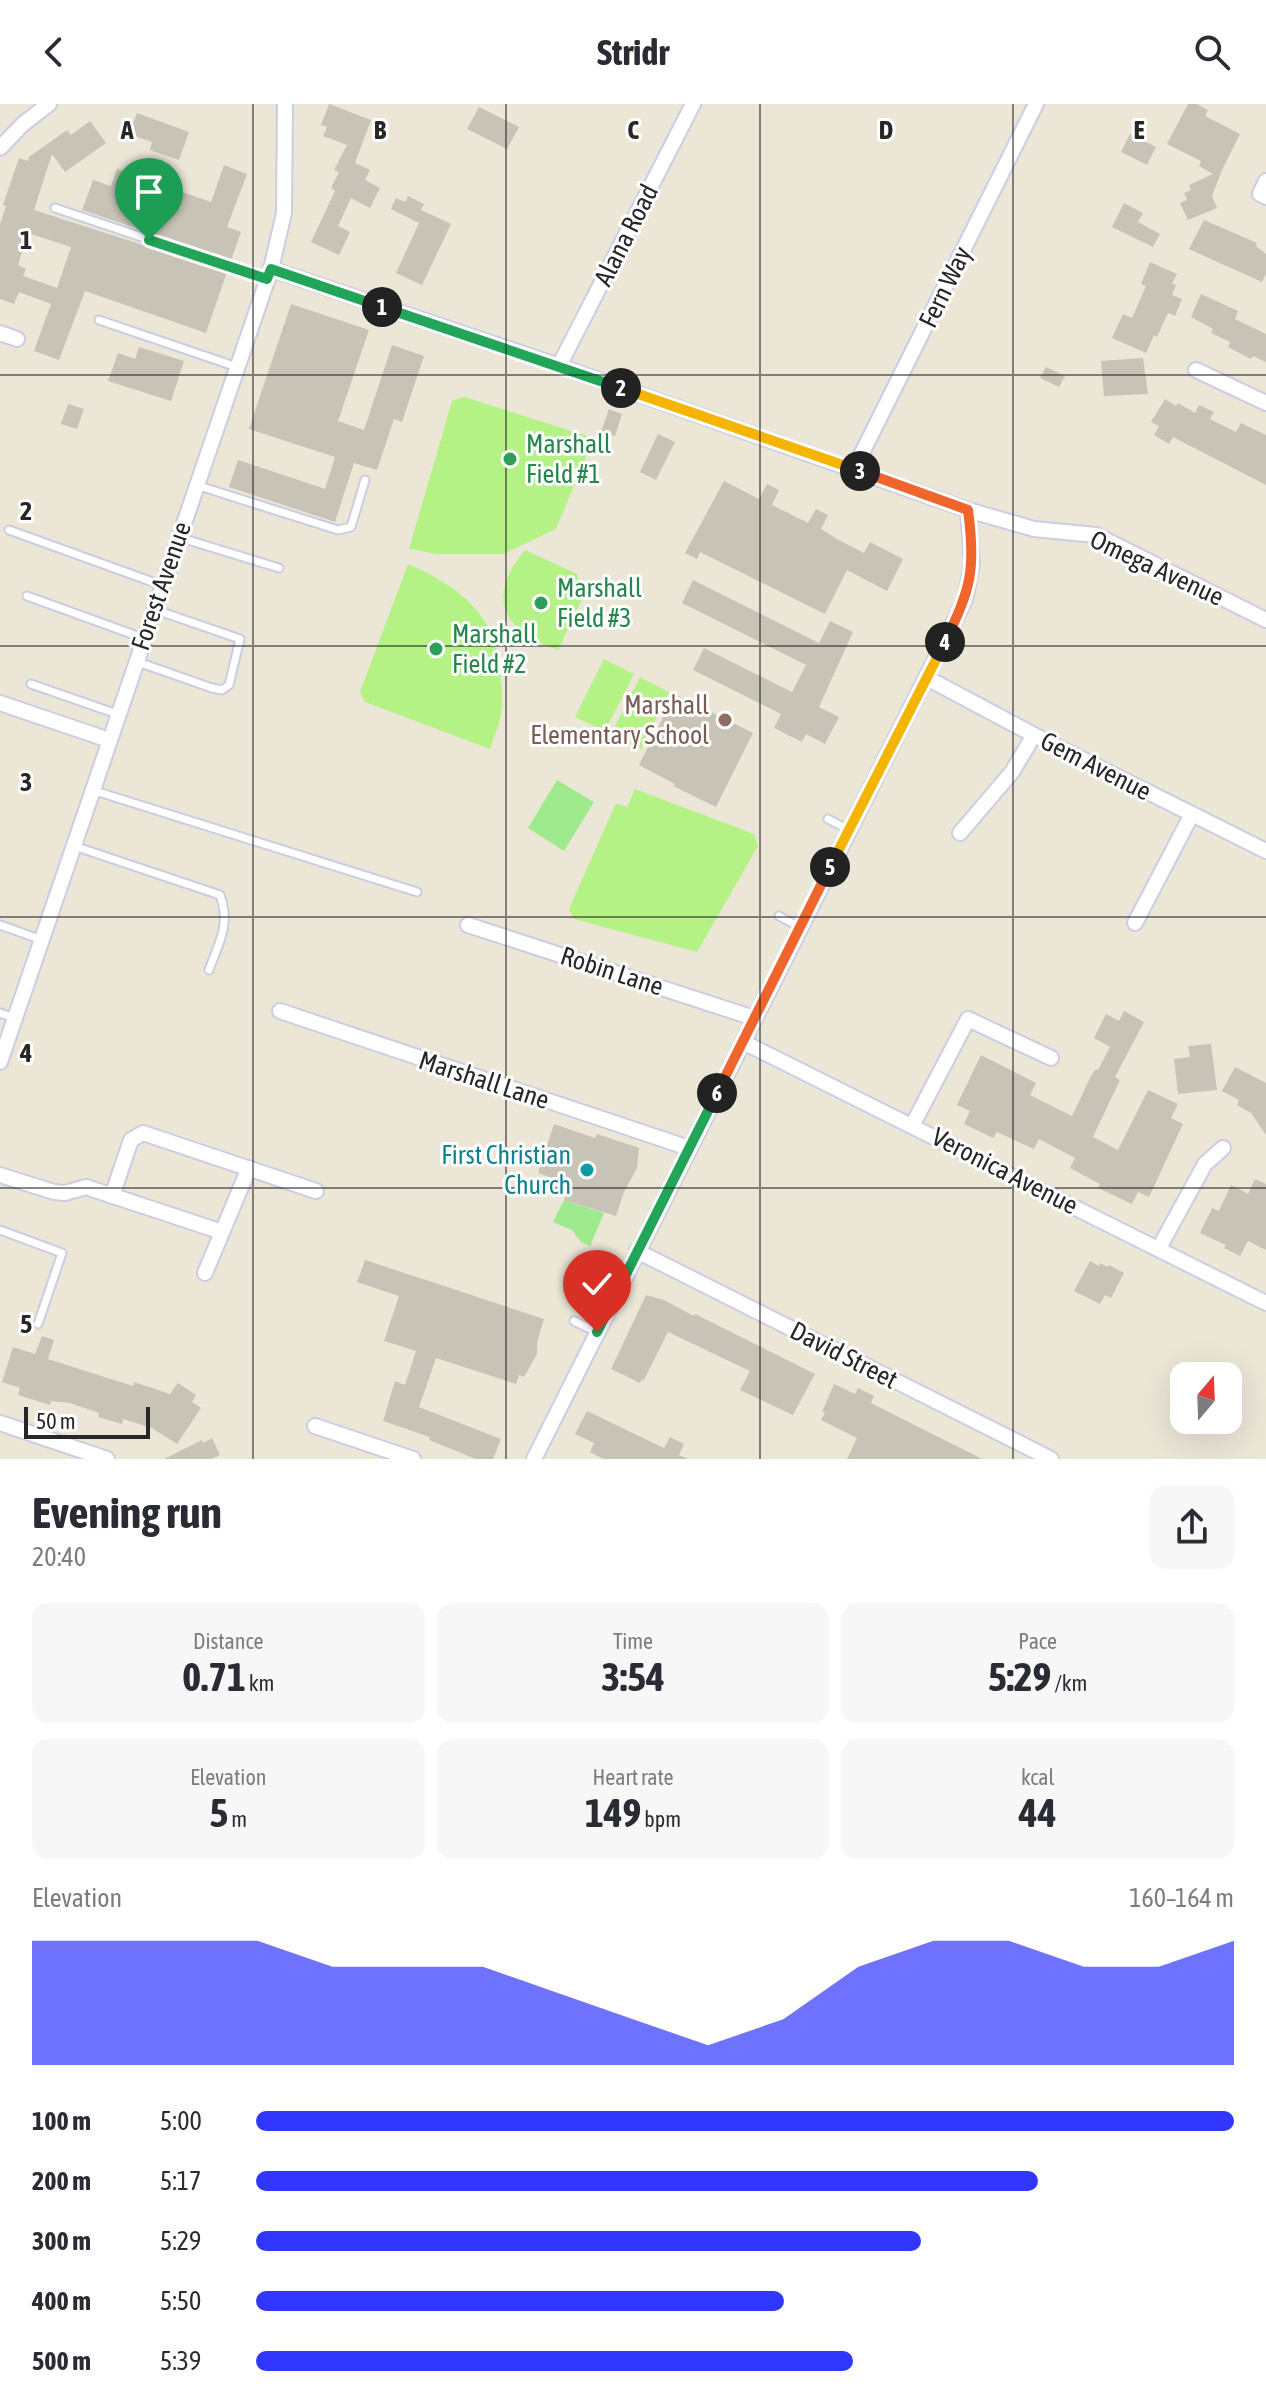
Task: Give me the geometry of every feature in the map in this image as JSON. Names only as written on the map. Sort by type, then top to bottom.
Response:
[{"type":"street","points":[[0,148],[23,124],[49,104]]},
{"type":"street","name":"Forest Avenue","points":[[0,1062],[269,274],[284,213],[285,104]]},
{"type":"street","name":"Alana Road","points":[[559,366],[693,104]]},
{"type":"street","name":"Fern Way","points":[[854,469],[1036,104]]},
{"type":"street","name":"Omega Avenue","points":[[269,274],[559,366],[968,510],[1034,529],[1096,535],[1266,620]]},
{"type":"street","points":[[0,333],[17,339]]},
{"type":"street","points":[[1196,370],[1266,403]]},
{"type":"street","points":[[534,1459],[968,592],[972,542],[968,510]]},
{"type":"street","name":"Gem Avenue","points":[[927,678],[1266,851]]},
{"type":"street","points":[[0,703],[109,740]]},
{"type":"street","points":[[960,833],[1012,772],[1034,735]]},
{"type":"street","points":[[1135,923],[1192,814]]},
{"type":"street","name":"Robin Lane","points":[[468,925],[754,1018]]},
{"type":"street","name":"Marshall Lane","points":[[280,1011],[689,1148]]},
{"type":"street","points":[[913,1124],[968,1019],[1051,1058]]},
{"type":"street","name":"Veronica Avenue","points":[[743,1042],[913,1124],[1266,1303]]},
{"type":"street","points":[[112,1196],[131,1140],[139,1133],[316,1191]]},
{"type":"street","points":[[1159,1248],[1205,1164],[1223,1148]]},
{"type":"street","points":[[205,1273],[249,1168]]},
{"type":"street","points":[[0,1175],[54,1192],[86,1187],[222,1232]]},
{"type":"street","name":"David Street","points":[[637,1251],[1051,1459]]},
{"type":"street","points":[[0,1423],[107,1459]]},
{"type":"street","points":[[315,1426],[413,1459]]},
{"type":"lane","points":[[55,208],[269,274]]},
{"type":"lane","points":[[99,320],[237,367]]},
{"type":"lane","points":[[196,485],[338,530],[351,527],[365,480]]},
{"type":"lane","points":[[9,530],[161,585]]},
{"type":"lane","points":[[178,537],[279,568]]},
{"type":"lane","points":[[27,596],[143,638]]},
{"type":"lane","points":[[135,661],[212,688],[227,688],[242,641],[153,609]]},
{"type":"lane","points":[[31,684],[117,714]]},
{"type":"lane","points":[[92,790],[417,892]]},
{"type":"lane","points":[[828,819],[849,830]]},
{"type":"lane","points":[[74,846],[220,895],[226,912],[225,926],[209,970]]},
{"type":"lane","points":[[779,916],[800,927]]},
{"type":"lane","points":[[0,925],[42,940]]},
{"type":"lane","points":[[0,1013],[15,1018]]},
{"type":"lane","points":[[0,1230],[62,1253],[38,1324]]},
{"type":"lane","points":[[592,1290],[613,1300]]},
{"type":"lane","points":[[574,1321],[597,1332]]},
{"type":"green space","name":"Marshall Field #1","points":[[464,397],[594,438],[556,529],[503,554],[438,554],[409,549],[452,401]]},
{"type":"green space","name":"Marshall Field #3","points":[[525,550],[577,574],[584,595],[558,650],[524,633],[506,611],[503,598],[506,583]]},
{"type":"green space","name":"Marshall Field #2","points":[[408,564],[461,595],[486,623],[494,640],[502,702],[490,749],[365,702],[360,692]]},
{"type":"green space","points":[[604,659],[634,674],[605,731],[575,717]]},
{"type":"green space","points":[[640,677],[669,692],[641,749],[611,734]]},
{"type":"green space","points":[[557,780],[594,802],[564,851],[528,828]]},
{"type":"green space","points":[[635,789],[754,834],[758,846],[697,952],[574,919],[569,909],[616,803],[627,807]]},
{"type":"green space","points":[[564,1200],[604,1213],[590,1246],[581,1242],[572,1230],[553,1222]]},
{"type":"building","points":[[329,104],[371,120],[355,163],[370,170],[365,180],[380,188],[370,208],[351,198],[338,226],[350,232],[339,255],[311,242],[335,191],[331,188],[339,172],[334,170],[347,145],[323,136],[327,127],[321,125]]},
{"type":"building","points":[[1188,104],[1197,104],[1208,110],[1205,116],[1240,134],[1212,196],[1217,208],[1188,220],[1180,203],[1187,200],[1184,193],[1191,190],[1189,185],[1213,174],[1199,166],[1201,161],[1167,144]]},
{"type":"building","points":[[479,107],[519,127],[507,149],[467,129]]},
{"type":"building","points":[[137,113],[189,132],[179,160],[150,150],[152,142],[129,134]]},
{"type":"building","points":[[90,121],[106,143],[65,172],[52,154],[34,210],[227,272],[206,333],[85,291],[59,360],[34,351],[51,304],[19,292],[14,304],[0,299],[0,224],[6,206],[3,205],[19,158],[28,161],[29,157],[67,130],[71,135]],"holes":[[[28,233],[71,247],[57,288],[23,276],[26,269],[18,265]]]},
{"type":"building","points":[[1130,134],[1156,147],[1147,165],[1121,152]]},
{"type":"building","points":[[224,165],[247,174],[227,227],[241,232],[231,260],[82,210],[93,180],[111,186],[117,169],[211,202]]},
{"type":"building","points":[[408,196],[424,204],[421,210],[451,224],[422,285],[396,273],[419,223],[391,209],[396,198],[405,202]]},
{"type":"building","points":[[1124,203],[1143,213],[1138,222],[1160,234],[1153,247],[1112,227]]},
{"type":"building","points":[[1204,220],[1257,243],[1256,246],[1266,254],[1266,274],[1262,282],[1189,249]]},
{"type":"building","points":[[1150,262],[1177,274],[1172,284],[1176,285],[1172,295],[1182,299],[1175,316],[1168,313],[1146,353],[1112,338],[1123,314],[1132,318],[1146,286],[1141,284]]},
{"type":"building","points":[[1201,294],[1238,311],[1235,319],[1266,334],[1266,362],[1253,356],[1251,359],[1228,347],[1230,342],[1211,333],[1213,329],[1191,317]]},
{"type":"building","points":[[291,304],[369,330],[338,421],[364,430],[392,345],[424,356],[402,422],[394,419],[377,470],[354,463],[335,522],[229,487],[238,460],[325,489],[335,457],[249,429]]},
{"type":"building","points":[[139,347],[184,361],[171,401],[108,381],[118,353],[135,359]]},
{"type":"building","points":[[1143,358],[1148,394],[1104,396],[1101,361]]},
{"type":"building","points":[[1046,367],[1065,376],[1059,387],[1040,378]]},
{"type":"building","points":[[1165,399],[1195,413],[1199,405],[1214,412],[1210,419],[1236,432],[1241,423],[1266,435],[1266,485],[1173,437],[1169,444],[1154,435],[1159,426],[1151,422]]},
{"type":"building","points":[[68,404],[84,409],[77,429],[61,424]]},
{"type":"building","points":[[609,409],[622,414],[615,436],[601,432]]},
{"type":"building","points":[[658,434],[675,442],[656,480],[640,472]]},
{"type":"building","points":[[724,481],[759,499],[767,484],[779,490],[772,505],[808,523],[816,509],[828,515],[821,529],[837,539],[864,553],[870,542],[903,559],[887,591],[847,570],[825,614],[700,552],[697,559],[685,553]]},
{"type":"building","points":[[693,580],[819,643],[830,621],[853,632],[819,707],[839,717],[825,744],[806,734],[802,742],[774,728],[781,714],[693,670],[704,648],[792,692],[806,665],[682,603]]},
{"type":"building","points":[[675,694],[753,733],[716,807],[639,765]]},
{"type":"building","points":[[1124,1011],[1144,1022],[1115,1077],[1120,1080],[1093,1137],[1118,1150],[1148,1090],[1178,1104],[1171,1118],[1183,1124],[1149,1197],[1138,1192],[1132,1204],[1098,1188],[1100,1184],[1070,1168],[1075,1158],[1039,1139],[1034,1149],[997,1132],[993,1138],[964,1124],[970,1111],[957,1105],[981,1055],[1036,1083],[1030,1095],[1072,1116],[1091,1076],[1098,1070],[1110,1047],[1094,1038],[1106,1014],[1119,1021]]},
{"type":"building","points":[[1211,1044],[1217,1090],[1178,1094],[1174,1059],[1190,1057],[1188,1046]]},
{"type":"building","points":[[1235,1067],[1266,1083],[1266,1135],[1251,1113],[1237,1105],[1239,1100],[1222,1091]]},
{"type":"building","name":"First Christian Church","points":[[554,1124],[639,1148],[637,1168],[616,1216],[564,1200],[569,1184],[538,1173]]},
{"type":"building","points":[[1255,1179],[1266,1184],[1266,1250],[1248,1241],[1240,1256],[1224,1248],[1226,1245],[1200,1233],[1212,1208],[1219,1211],[1231,1185],[1248,1194]]},
{"type":"building","points":[[365,1260],[544,1319],[537,1354],[524,1377],[519,1375],[516,1384],[436,1358],[419,1407],[501,1439],[493,1459],[476,1459],[429,1440],[430,1437],[383,1421],[395,1381],[405,1385],[416,1351],[384,1341],[399,1296],[357,1282]]},
{"type":"building","points":[[1090,1261],[1099,1266],[1100,1263],[1109,1265],[1124,1273],[1111,1298],[1105,1295],[1100,1304],[1074,1291]]},
{"type":"building","points":[[646,1295],[695,1314],[815,1374],[793,1415],[740,1390],[750,1371],[668,1332],[640,1383],[611,1369]]},
{"type":"building","points":[[42,1336],[54,1340],[48,1359],[133,1386],[134,1382],[170,1394],[178,1383],[196,1395],[192,1402],[201,1408],[177,1444],[152,1428],[123,1419],[122,1424],[98,1417],[99,1413],[70,1403],[51,1401],[50,1405],[18,1395],[20,1388],[2,1382],[13,1347],[35,1354]]},
{"type":"building","points":[[834,1384],[855,1394],[858,1388],[874,1396],[871,1403],[982,1459],[847,1459],[857,1438],[821,1420]]},
{"type":"building","points":[[587,1411],[664,1448],[670,1437],[684,1444],[679,1455],[688,1459],[604,1459],[590,1452],[594,1443],[575,1434]]},
{"type":"building","points":[[212,1438],[220,1455],[211,1459],[164,1459],[202,1440],[203,1443]]},
{"type":"place","name":"Marshall Field #1","points":[[510,459]]},
{"type":"place","name":"Marshall Field #3","points":[[541,603]]},
{"type":"place","name":"Marshall Field #2","points":[[436,649]]},
{"type":"place","name":"Marshall Elementary School","points":[[725,720]]},
{"type":"place","name":"First Christian Church","points":[[587,1170]]},
{"type":"route","points":[[149,240],[267,279],[271,269],[559,366],[968,510],[972,563],[965,600],[597,1332]]}]
